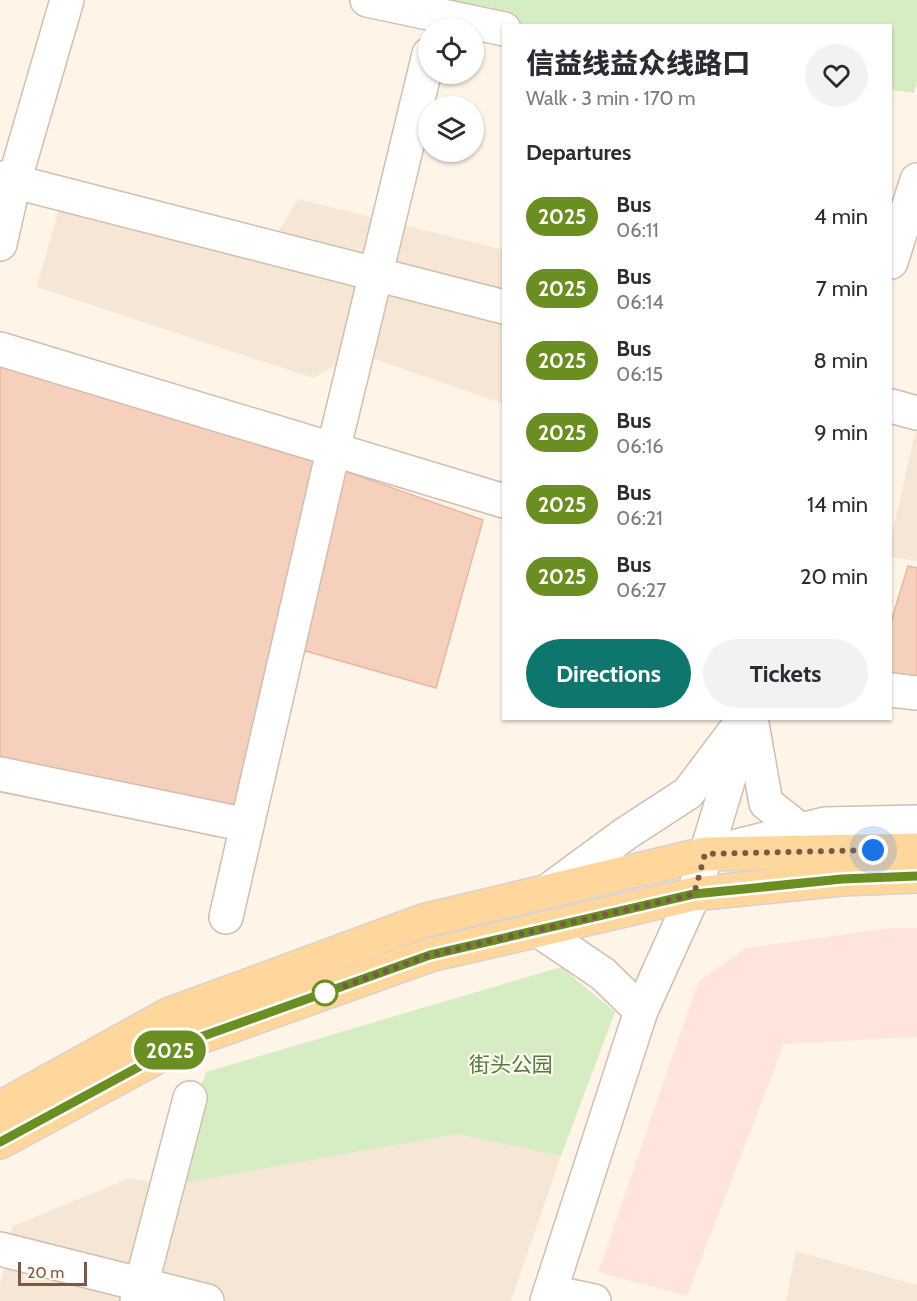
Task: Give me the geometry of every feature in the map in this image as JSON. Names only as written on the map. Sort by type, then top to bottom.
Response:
[{"type":"main road","points":[[0,1142],[181,1044],[430,955],[694,894],[917,850]]},
{"type":"main road","points":[[0,1107],[168,1015],[426,920],[705,854],[836,865],[917,876]]},
{"type":"street","points":[[0,244],[7,180],[67,0]]},
{"type":"street","points":[[367,0],[502,29]]},
{"type":"street","points":[[226,917],[333,451],[422,84]]},
{"type":"street","points":[[7,180],[502,306]]},
{"type":"street","points":[[892,259],[917,180]]},
{"type":"street","points":[[0,349],[502,500]]},
{"type":"street","points":[[892,406],[917,413]]},
{"type":"street","points":[[892,690],[917,693]]},
{"type":"street","points":[[549,890],[625,834],[688,792],[746,720]]},
{"type":"street","points":[[594,1301],[549,1296],[641,1011],[694,894],[747,720]]},
{"type":"street","points":[[748,720],[766,803],[836,865],[917,883]]},
{"type":"street","points":[[0,774],[247,825]]},
{"type":"street","points":[[705,854],[825,824],[917,822]]},
{"type":"street","points":[[538,930],[603,974],[641,1011]]},
{"type":"street","points":[[139,1293],[190,1098]]},
{"type":"street","points":[[0,1249],[139,1293],[207,1301]]},
{"type":"shaded area","points":[[63,194],[269,247],[298,199],[502,250],[502,403],[357,353],[313,378],[37,287]]},
{"type":"shaded area","points":[[917,425],[917,561],[892,557],[892,535]]},
{"type":"shaded area","points":[[891,928],[917,928],[917,1037],[784,1044],[687,1296],[598,1272],[698,982],[746,948]]},
{"type":"shaded area","points":[[457,1134],[561,1156],[511,1301],[0,1301],[0,1285],[13,1226],[130,1178],[167,1186]]},
{"type":"shaded area","points":[[796,1251],[917,1285],[917,1301],[786,1301]]},
{"type":"green space","points":[[442,0],[917,0],[917,82],[914,93],[892,90],[892,24],[502,25]]},
{"type":"green space","name":"街头公园","points":[[561,967],[615,1012],[561,1156],[457,1134],[167,1186],[206,1072]]},
{"type":"building","points":[[0,349],[483,520],[436,688],[288,646],[247,825],[0,774]]},
{"type":"building","points":[[908,566],[917,568],[917,682],[892,678],[892,619]]},
{"type":"bus line","name":"2025","points":[[0,1142],[181,1044],[430,955],[694,894],[842,879],[917,876]]},
{"type":"route","points":[[325,993],[430,955],[694,894],[705,854],[873,850]]}]
